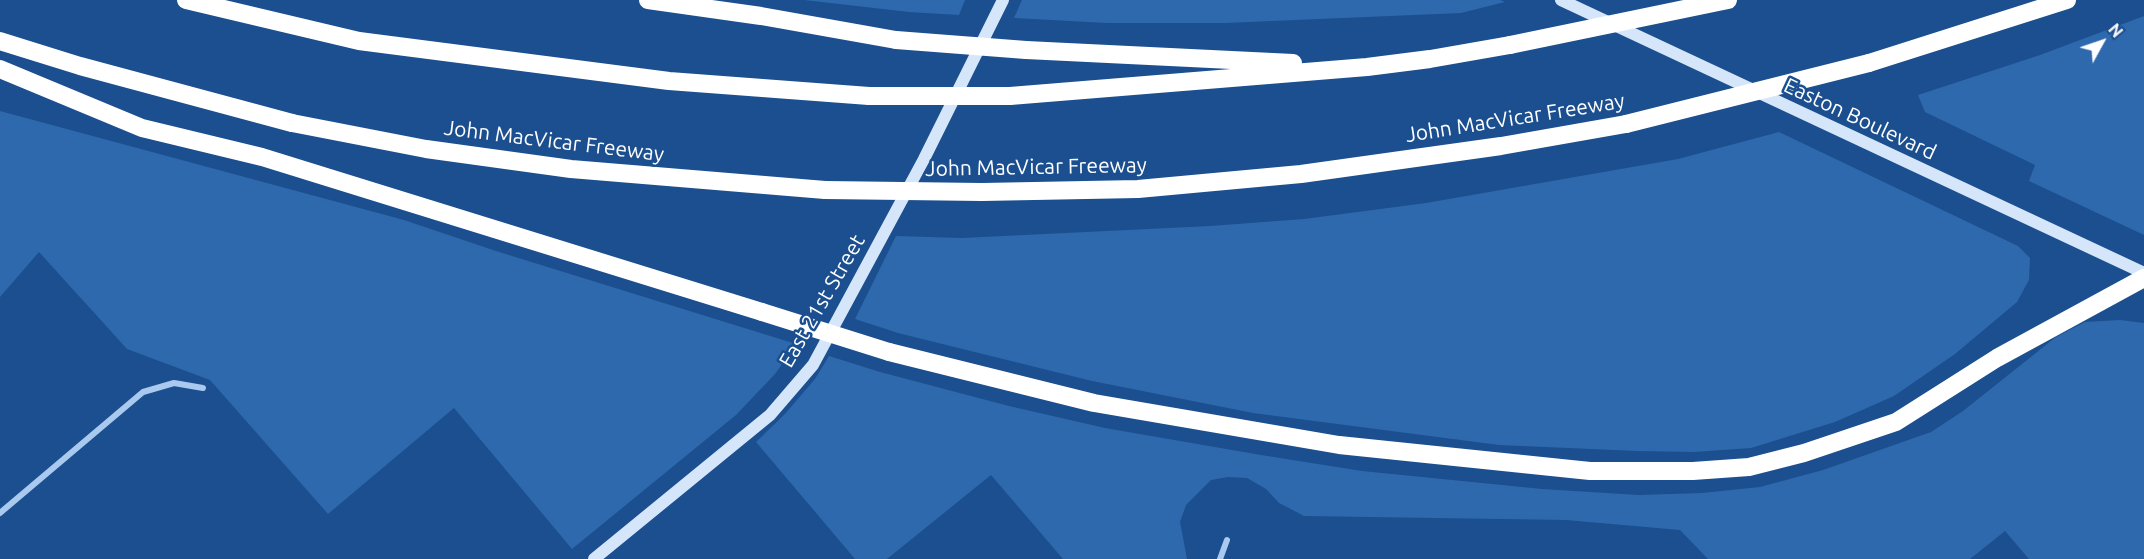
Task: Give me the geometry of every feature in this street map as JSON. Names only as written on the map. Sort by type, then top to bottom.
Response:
[{"type":"highway","points":[[186,0],[359,41],[669,81],[868,96],[1010,96],[1366,67],[1510,45],[1728,0]]},
{"type":"highway","points":[[648,0],[761,16],[896,40],[1026,50],[1366,67]]},
{"type":"highway","name":"John MacVicar Freeway","points":[[0,41],[80,66],[292,123],[426,149],[570,169],[825,190],[982,192],[1138,189],[1301,174],[1501,146],[1626,123],[1869,63],[2067,0]]},
{"type":"highway","points":[[0,69],[142,128],[262,157],[889,352],[1094,403],[1339,445],[1590,471],[1693,471],[1749,467],[1804,453],[1896,422],[1997,358],[2144,275]]},
{"type":"main road","name":"East 21st Street","points":[[594,559],[770,415],[813,364],[924,159],[1003,0]]},
{"type":"main road","name":"Easton Boulevard","points":[[1561,0],[2144,275]]},
{"type":"street","points":[[0,513],[143,392],[174,383],[203,388]]},
{"type":"street","points":[[1220,559],[1227,540]]},
{"type":"shaded area","points":[[804,0],[965,0],[959,15],[909,12]]},
{"type":"shaded area","points":[[1022,0],[1500,0],[1505,2],[1461,13],[1225,23],[1107,23],[1014,18]]},
{"type":"shaded area","points":[[2144,16],[2144,235],[2029,181],[2035,165],[1925,112],[1918,95],[2040,55]]},
{"type":"shaded area","points":[[0,111],[404,220],[496,251],[796,344],[775,374],[736,415],[572,549],[454,408],[328,514],[210,380],[127,349],[39,252],[0,297]]},
{"type":"shaded area","points":[[1779,132],[2018,246],[2030,258],[2029,280],[2017,302],[1955,354],[1894,396],[1835,422],[1751,448],[1694,452],[1499,445],[1253,413],[1092,381],[898,333],[855,319],[896,236],[962,238],[1304,219],[1426,203],[1678,159]]},
{"type":"shaded area","points":[[2120,320],[2144,323],[2144,559],[2029,559],[2005,531],[1970,559],[1708,559],[1680,530],[1566,520],[1304,516],[1279,503],[1266,489],[1247,478],[1228,477],[1211,480],[1186,505],[1180,522],[1187,559],[1063,559],[991,475],[887,559],[855,559],[756,442],[784,415],[815,379],[829,356],[1009,406],[1105,428],[1362,471],[1542,489],[1639,495],[1702,493],[1760,487],[1823,470],[1931,432],[1963,411],[2056,337],[2085,322]]}]
